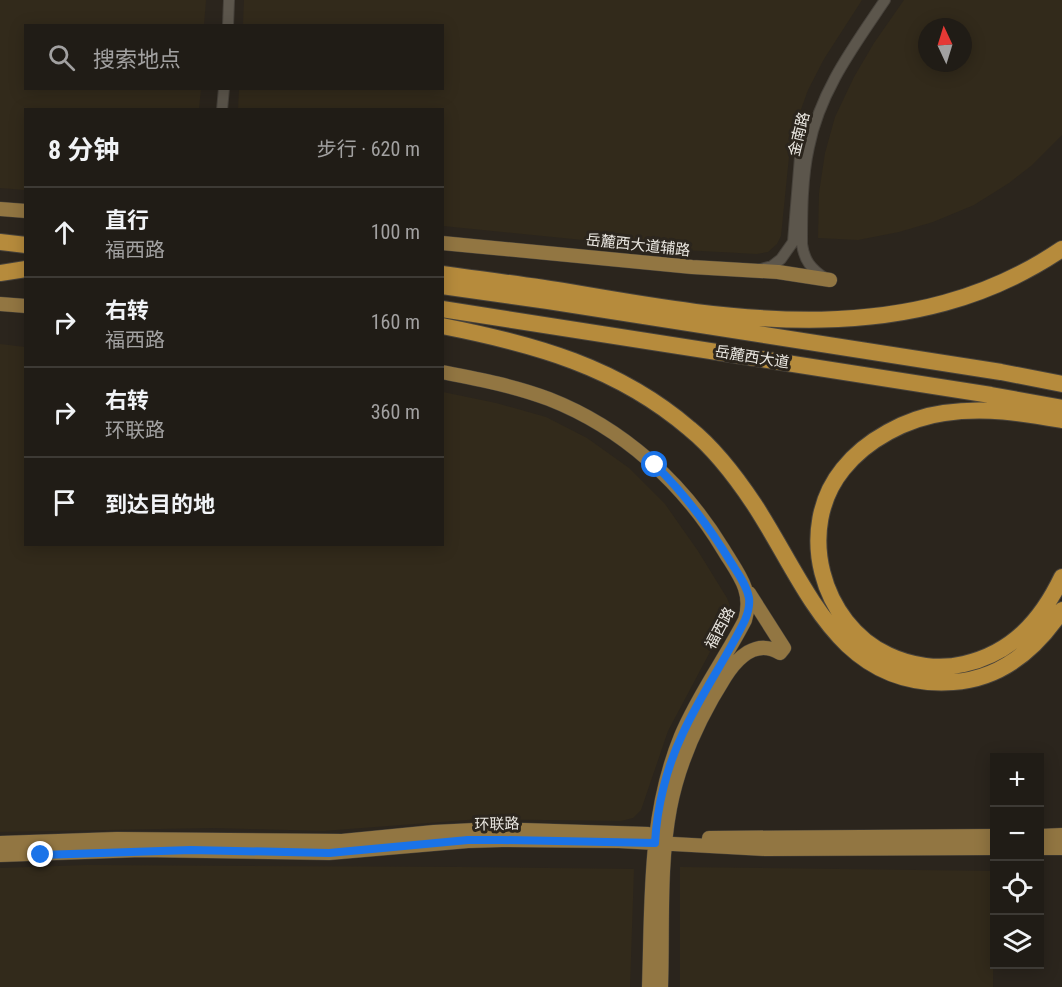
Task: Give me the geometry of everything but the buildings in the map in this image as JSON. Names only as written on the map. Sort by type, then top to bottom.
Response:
[{"type":"highway","points":[[0,241],[22,245]]},
{"type":"highway","points":[[444,274],[699,313],[832,321],[910,312],[959,298],[1027,271],[1062,249]]},
{"type":"highway","points":[[0,267],[24,269]]},
{"type":"highway","points":[[0,273],[24,269]]},
{"type":"highway","name":"岳麓西大道","points":[[444,286],[1001,372],[1062,384]]},
{"type":"highway","name":"岳麓西大道","points":[[444,309],[991,394],[1062,408]]},
{"type":"highway","points":[[444,326],[559,355],[635,388],[672,414],[712,450],[732,472],[755,505],[810,599],[837,636],[862,658],[887,672],[928,682],[969,681],[990,675],[1020,658],[1062,610]]},
{"type":"highway","points":[[1062,420],[1009,411],[943,413],[920,419],[883,435],[852,458],[833,485],[821,516],[818,548],[824,580],[840,615],[862,639],[878,651],[916,665],[957,666],[978,661],[1010,645],[1036,621],[1062,578]]},
{"type":"main road","points":[[0,209],[24,211]]},
{"type":"main road","name":"岳麓西大道辅路","points":[[444,243],[799,275],[830,280]]},
{"type":"main road","points":[[0,304],[24,306]]},
{"type":"main road","points":[[444,372],[510,386],[550,399],[580,413],[634,448],[675,484],[696,509],[716,537],[784,648],[780,653],[768,648],[759,648],[738,658],[709,702],[690,741],[679,771],[660,839],[661,987]]},
{"type":"main road","name":"福西路","points":[[649,987],[660,839],[659,807],[682,734],[745,620],[749,609],[746,589]]},
{"type":"main road","name":"环联路","points":[[0,843],[117,839],[342,841],[495,829],[613,831],[660,839],[765,849],[990,848]]},
{"type":"main road","name":"环联路","points":[[0,855],[161,850],[329,853],[468,840],[990,836]]},
{"type":"main road","points":[[1044,836],[1062,836]]},
{"type":"main road","points":[[1044,848],[1062,848]]},
{"type":"street","points":[[221,24],[223,0]]},
{"type":"street","points":[[228,24],[229,0]]},
{"type":"street","name":"金南路","points":[[754,271],[776,264],[790,248],[794,235],[800,158],[811,115],[832,70],[878,0]]},
{"type":"street","name":"金南路","points":[[830,280],[809,266],[803,252],[808,148],[818,113],[831,84],[885,0]]},
{"type":"street","points":[[216,108],[218,90]]},
{"type":"street","points":[[222,108],[224,90]]},
{"type":"shaded area","points":[[0,0],[206,0],[204,24],[24,24],[24,90],[201,90],[199,108],[24,108],[24,190],[0,188]]},
{"type":"shaded area","points":[[244,0],[862,0],[824,59],[808,90],[791,137],[781,236],[777,244],[768,252],[757,254],[683,250],[444,226],[444,108],[238,108],[239,90],[444,90],[444,24],[243,24]]},
{"type":"shaded area","points":[[904,0],[1062,0],[1062,135],[1031,166],[974,205],[933,222],[858,240],[818,238],[819,193],[825,153],[835,117],[854,77]]},
{"type":"shaded area","points":[[0,344],[24,347],[24,546],[444,546],[444,392],[546,417],[587,438],[629,468],[665,504],[698,551],[730,606],[728,618],[668,731],[641,810],[633,818],[621,821],[480,819],[323,831],[214,828],[0,832]]},
{"type":"shaded area","points":[[87,865],[634,869],[630,987],[0,987],[0,868]]},
{"type":"shaded area","points":[[680,867],[990,871],[990,969],[993,969],[993,987],[680,987]]},
{"type":"route","points":[[41,855],[141,850],[329,853],[468,840],[655,843],[659,807],[682,734],[745,620],[749,609],[749,599],[746,589],[716,537],[675,484],[655,465]]}]
